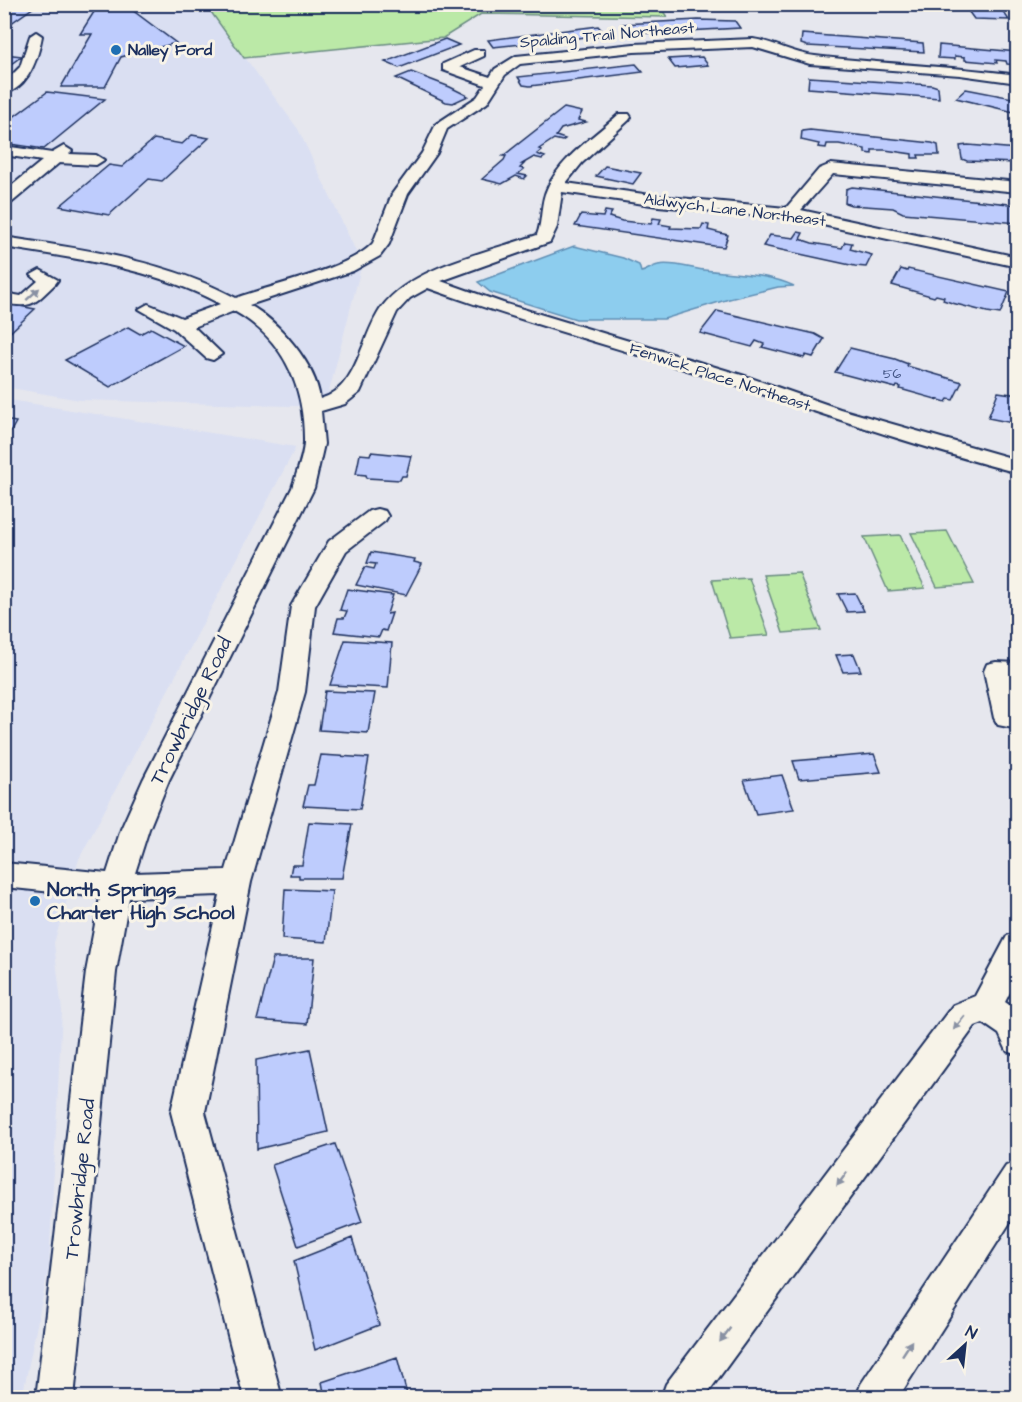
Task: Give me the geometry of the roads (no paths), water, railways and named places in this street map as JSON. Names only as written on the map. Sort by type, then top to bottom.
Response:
[{"type":"street","points":[[4,90],[16,84],[32,58],[36,36]]},
{"type":"street","name":"Spalding Trail Northeast","points":[[181,325],[347,267],[374,252],[381,244],[400,194],[429,153],[441,127],[482,100],[500,72],[516,60],[634,48],[753,43],[768,45],[810,60],[1017,79]]},
{"type":"street","points":[[479,53],[448,67],[494,83]]},
{"type":"street","points":[[990,75],[1017,86]]},
{"type":"street","points":[[313,407],[338,400],[353,388],[389,310],[404,294],[425,281],[544,238],[549,230],[549,205],[556,186],[624,117]]},
{"type":"street","points":[[4,201],[68,147]]},
{"type":"street","points":[[4,150],[55,158],[96,160]]},
{"type":"street","points":[[790,213],[824,172],[831,169],[1017,187]]},
{"type":"street","name":"Aldwych Lane Northeast","points":[[556,186],[658,201],[790,213],[1017,262]]},
{"type":"street","name":"Trowbridge Road","points":[[4,242],[136,264],[184,278],[236,304],[265,324],[286,347],[303,376],[313,407],[314,445],[303,488],[156,780],[135,829],[117,886],[101,972],[61,1361],[54,1398]]},
{"type":"street","points":[[4,298],[25,302],[49,280],[40,275]]},
{"type":"street","name":"Fenwick Place Northeast","points":[[425,281],[496,307],[738,380],[833,414],[1017,467]]},
{"type":"street","points":[[148,309],[181,325],[213,354]]},
{"type":"street","points":[[263,1398],[188,1112],[237,882],[292,692],[303,606],[336,546],[377,516]]},
{"type":"street","points":[[1017,672],[996,671],[1007,718],[1017,719]]},
{"type":"street","points":[[4,875],[117,886],[237,882]]},
{"type":"street","points":[[680,1398],[964,1015],[986,1007],[1017,945]]},
{"type":"street","points":[[986,1007],[1010,1024],[1017,1040]]},
{"type":"street","points":[[875,1398],[1017,1178]]},
{"type":"water","points":[[574,246],[623,258],[639,265],[641,272],[658,265],[675,265],[761,276],[794,286],[778,287],[729,299],[664,319],[576,319],[490,292],[478,282]]},
{"type":"place","name":"Nalley Ford","points":[[116,50]]},
{"type":"place","name":"North Springs Charter High School","points":[[35,901]]}]
